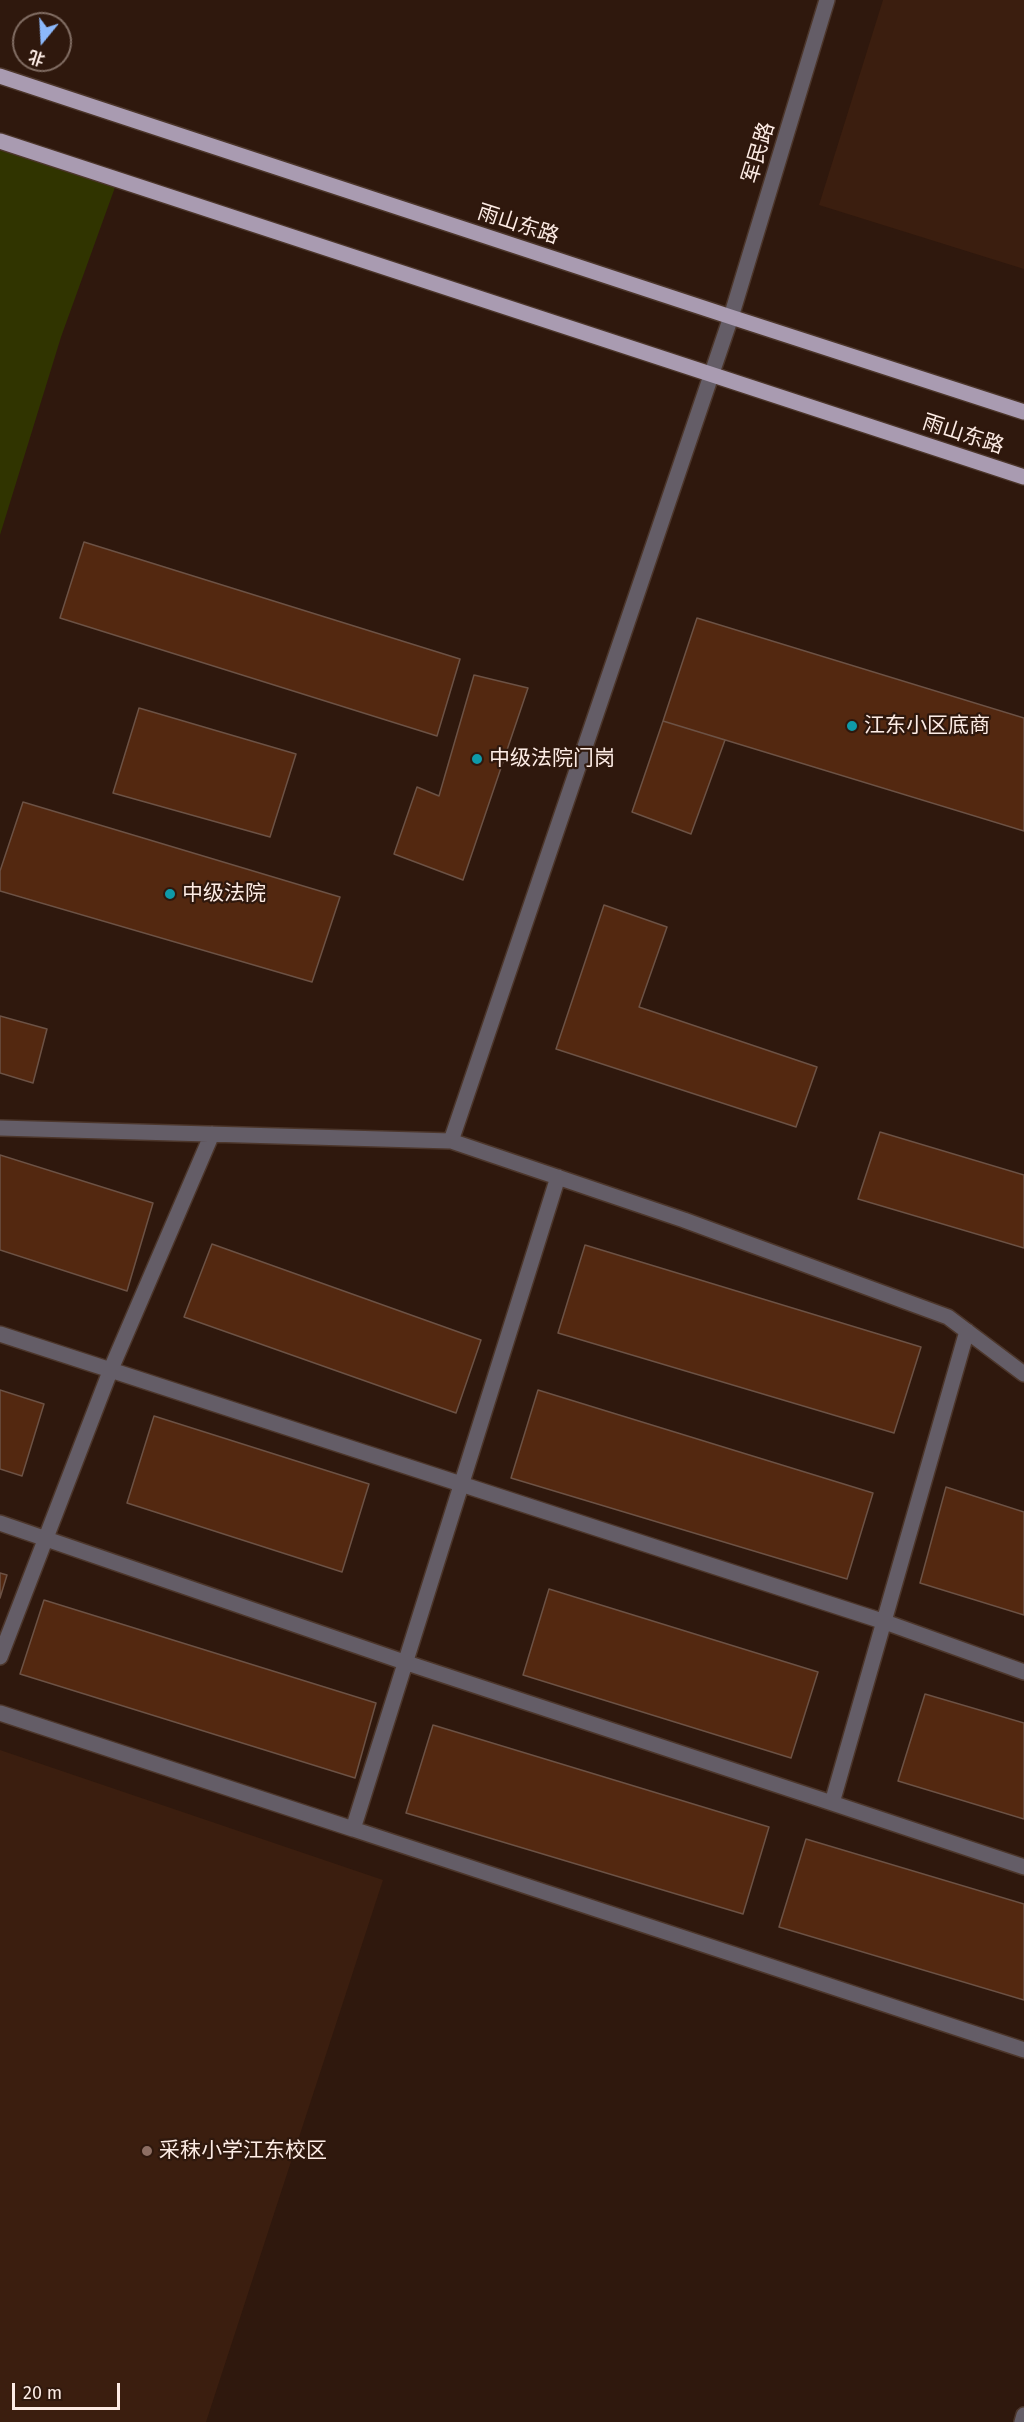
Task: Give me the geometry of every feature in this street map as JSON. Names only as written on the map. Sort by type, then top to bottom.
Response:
[{"type":"main road","name":"雨山东路","points":[[0,76],[1024,412]]},
{"type":"main road","name":"雨山东路","points":[[0,141],[1024,477]]},
{"type":"street","name":"军民路","points":[[451,1141],[712,375],[826,0]]},
{"type":"street","points":[[0,1128],[451,1141],[948,1317],[1024,1374]]},
{"type":"street","points":[[0,1657],[111,1369],[212,1134]]},
{"type":"street","points":[[353,1829],[558,1177]]},
{"type":"street","points":[[832,1803],[967,1331]]},
{"type":"street","points":[[0,1334],[885,1622],[1024,1672]]},
{"type":"street","points":[[0,1523],[407,1663],[1024,1867]]},
{"type":"street","points":[[0,1713],[1024,2049]]},
{"type":"street","points":[[1022,2422],[1024,2415]]},
{"type":"shaded area","points":[[883,0],[1024,0],[1024,269],[819,205]]},
{"type":"shaded area","name":"采秣小学江东校区","points":[[0,1750],[383,1880],[206,2422],[0,2422]]},
{"type":"green space","points":[[0,141],[118,179],[61,337],[0,535]]},
{"type":"building","points":[[84,542],[460,659],[437,736],[60,618]]},
{"type":"building","name":"江东小区底商","points":[[697,618],[1024,718],[1024,831],[663,721]]},
{"type":"building","name":"中级法院门岗","points":[[474,675],[528,688],[463,880],[394,854],[417,787],[439,796]]},
{"type":"building","name":"中级法院","points":[[139,708],[296,754],[270,837],[113,793]]},
{"type":"building","points":[[663,721],[725,740],[691,834],[632,812]]},
{"type":"building","name":"中级法院","points":[[23,802],[340,897],[312,982],[0,891],[0,871]]},
{"type":"building","points":[[604,905],[667,927],[639,1007],[817,1067],[796,1127],[556,1049]]},
{"type":"building","points":[[0,1016],[47,1029],[33,1083],[0,1073]]},
{"type":"building","points":[[880,1132],[1024,1175],[1024,1248],[858,1199]]},
{"type":"building","points":[[0,1155],[153,1203],[127,1291],[0,1250]]},
{"type":"building","points":[[212,1244],[481,1340],[456,1413],[184,1317]]},
{"type":"building","points":[[585,1245],[921,1347],[894,1433],[558,1333]]},
{"type":"building","points":[[0,1390],[44,1404],[22,1476],[0,1469]]},
{"type":"building","points":[[538,1390],[873,1493],[847,1579],[511,1478]]},
{"type":"building","points":[[154,1416],[369,1484],[342,1572],[127,1503]]},
{"type":"building","points":[[946,1487],[1024,1512],[1024,1615],[920,1583]]},
{"type":"building","points":[[0,1573],[7,1575],[0,1598]]},
{"type":"building","points":[[549,1589],[818,1672],[791,1758],[523,1675]]},
{"type":"building","points":[[44,1600],[376,1703],[355,1778],[20,1674]]},
{"type":"building","points":[[925,1694],[1024,1723],[1024,1819],[898,1781]]},
{"type":"building","points":[[433,1725],[769,1827],[743,1914],[406,1813]]},
{"type":"building","points":[[806,1839],[1024,1904],[1024,2000],[779,1927]]},
{"type":"place","name":"江东小区底商","points":[[852,726]]},
{"type":"place","name":"中级法院门岗","points":[[477,759]]},
{"type":"place","name":"中级法院","points":[[170,894]]},
{"type":"place","name":"采秣小学江东校区","points":[[147,2151]]}]
